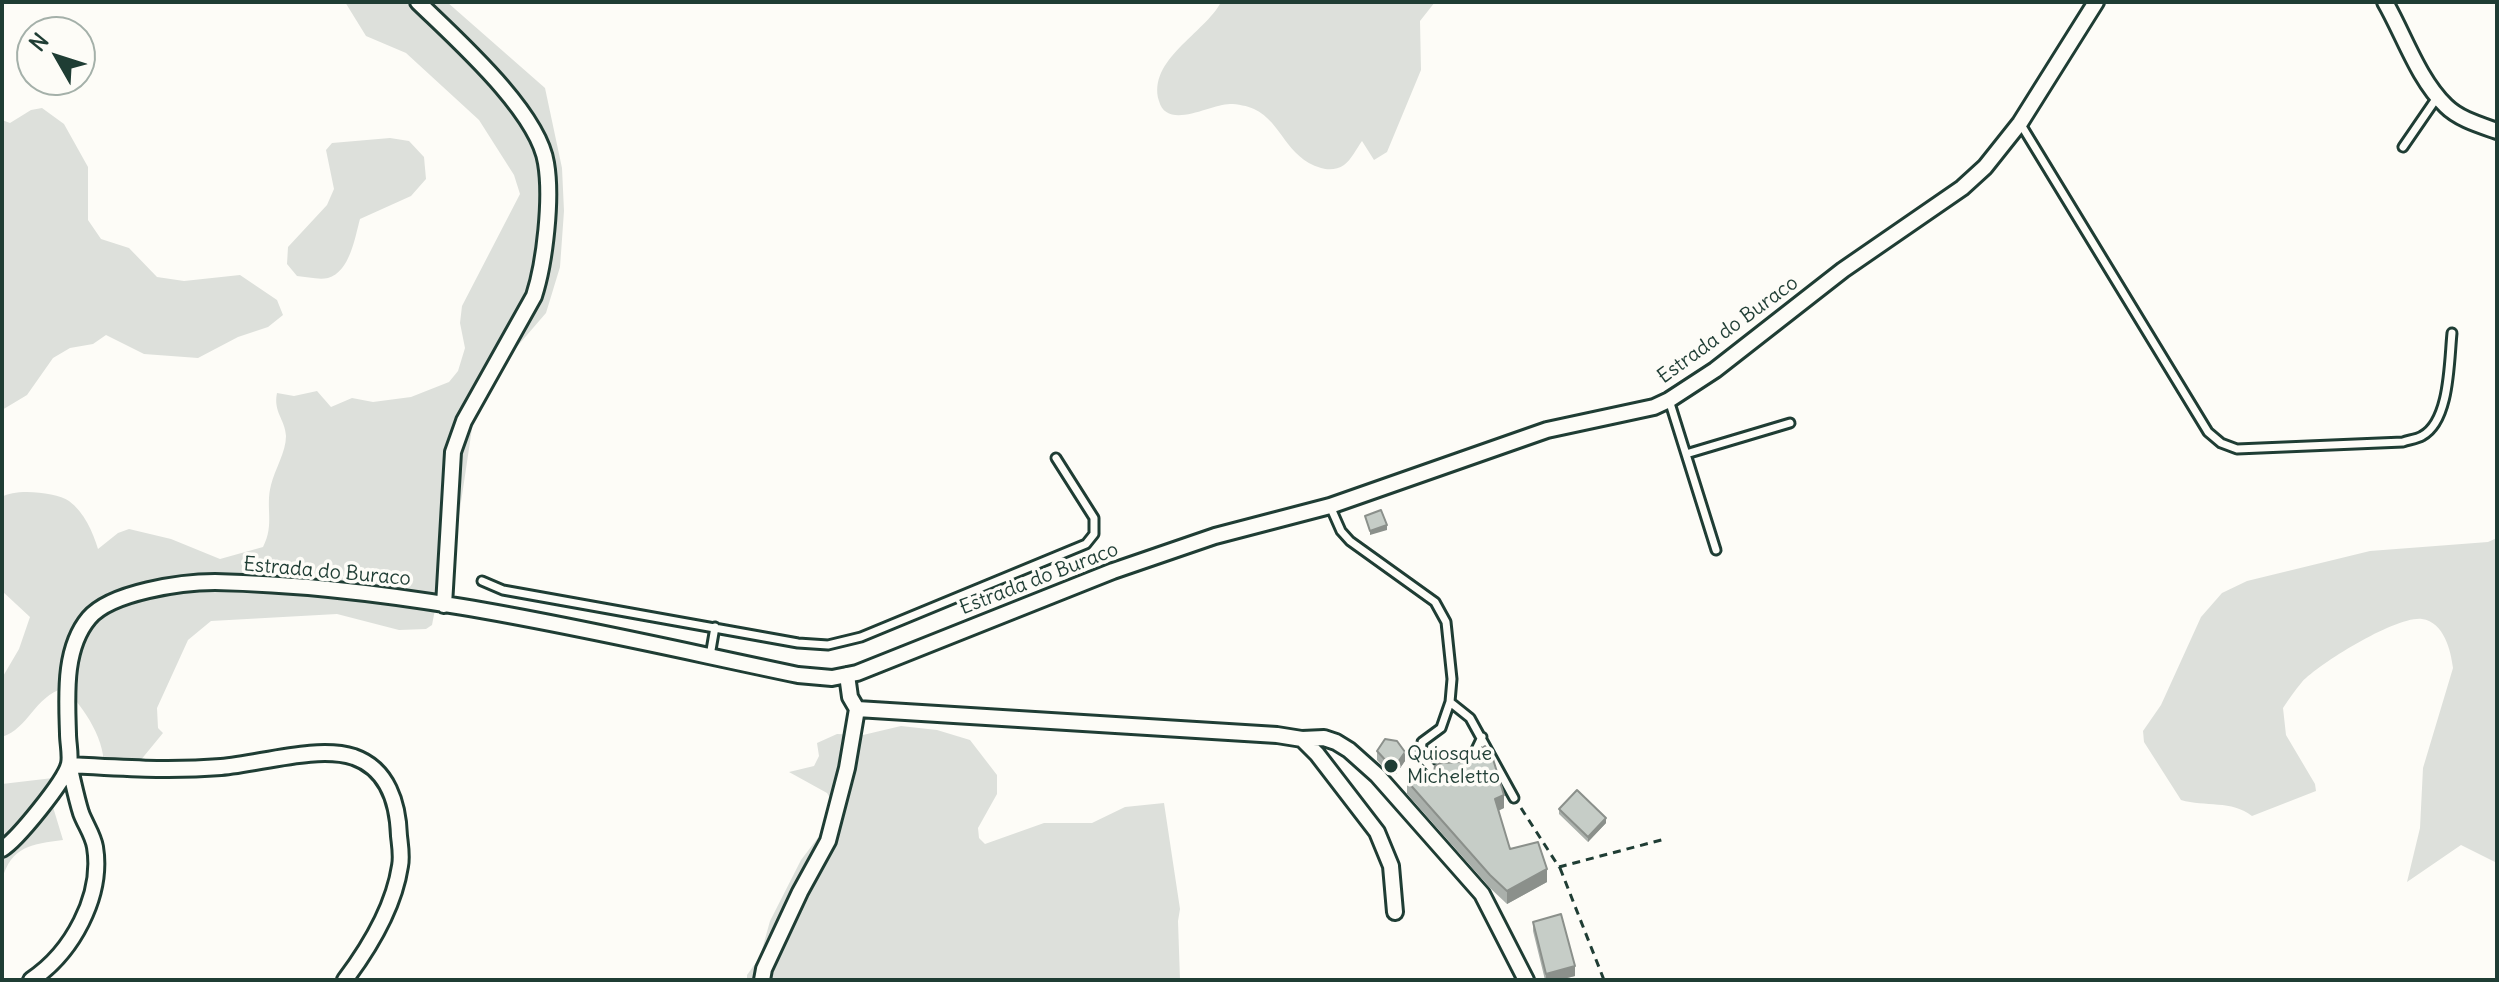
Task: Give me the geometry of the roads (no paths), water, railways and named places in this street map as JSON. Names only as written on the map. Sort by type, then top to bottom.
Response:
[{"type":"street","points":[[418,2],[506,92],[533,129],[546,161],[546,225],[540,276],[534,296],[464,421],[453,452],[444,605]]},
{"type":"street","name":"Estrada do Buraco","points":[[31,980],[74,936],[94,886],[97,867],[94,843],[82,816],[69,765],[68,707],[73,649],[88,619],[109,603],[167,587],[213,582],[380,593],[798,675],[832,678],[847,675],[1127,566],[1215,536],[1330,506],[1547,430],[1654,407],[1669,400],[1715,370],[1843,270],[1962,188],[1985,167],[2020,123],[2096,2]]},
{"type":"street","points":[[2385,2],[2428,83],[2446,107],[2497,131]]},
{"type":"street","points":[[762,980],[764,969],[795,903],[828,841],[847,768],[857,709],[850,697],[847,675]]},
{"type":"street","points":[[857,709],[1324,738],[1336,742],[1377,775],[1482,894],[1526,980]]},
{"type":"street","points":[[1302,739],[1344,789],[1385,847],[1391,866],[1395,912]]},
{"type":"street","points":[[2,849],[36,814],[69,765],[146,769],[221,767],[335,754],[354,758],[369,765],[391,789],[398,809],[401,864],[393,896],[383,917],[345,980]]},
{"type":"lane","points":[[2403,147],[2438,96]]},
{"type":"lane","points":[[2020,123],[2208,432],[2221,443],[2237,449],[2403,442],[2423,436],[2434,424],[2444,402],[2452,333]]},
{"type":"lane","points":[[1669,400],[1716,550]]},
{"type":"lane","points":[[1686,454],[1790,423]]},
{"type":"lane","points":[[482,581],[503,590],[798,643],[828,645],[861,637],[1086,544],[1094,534],[1094,518],[1056,458]]},
{"type":"lane","points":[[1330,506],[1341,531],[1350,541],[1435,602],[1446,622],[1452,679],[1450,702],[1441,728],[1422,742],[1421,756],[1431,768],[1444,773],[1454,769]]},
{"type":"lane","points":[[710,657],[715,627]]},
{"type":"lane","points":[[1450,702],[1470,718],[1514,798]]},
{"type":"lane","points":[[1463,766],[1471,759],[1482,737]]},
{"type":"place","name":"Quiosque Micheletto","points":[[1391,766]]}]
